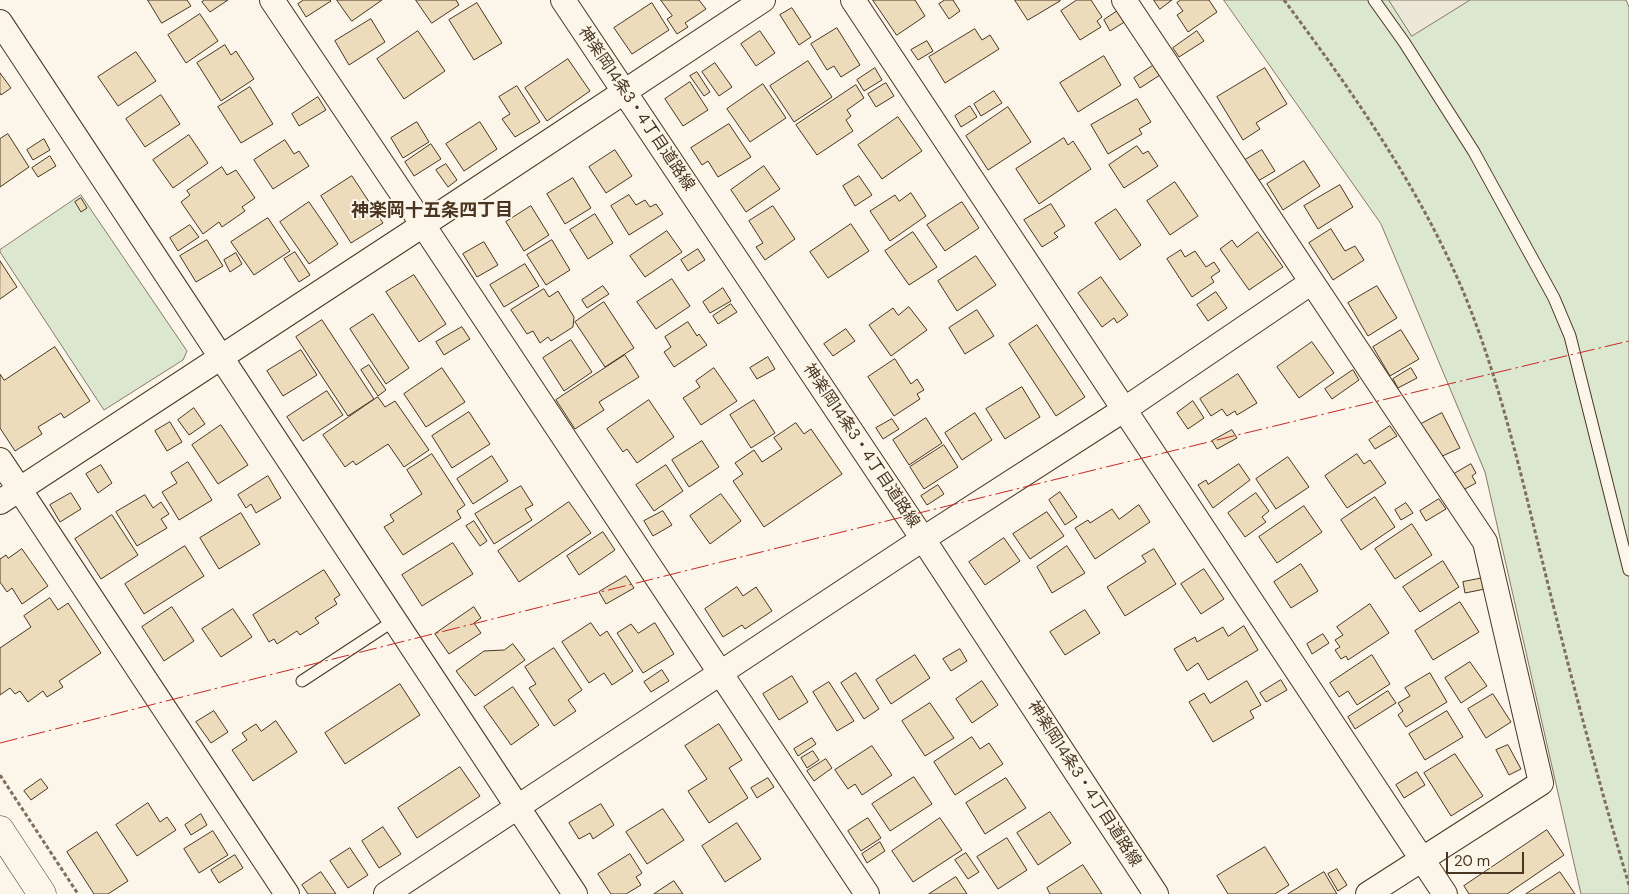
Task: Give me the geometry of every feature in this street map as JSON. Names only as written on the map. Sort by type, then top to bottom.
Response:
[{"type":"highway","points":[[0,830],[42,894]]},
{"type":"street","points":[[272,0],[867,894]]},
{"type":"street","name":"神楽岡14条3・4丁目道路線","points":[[562,0],[923,539],[1156,894]]},
{"type":"street","points":[[0,502],[763,0]]},
{"type":"street","points":[[853,0],[1445,894]]},
{"type":"street","points":[[1124,0],[1486,542],[1541,783],[1368,894]]},
{"type":"street","points":[[0,22],[575,894]]},
{"type":"street","points":[[386,894],[923,539],[1125,409],[1312,282]]},
{"type":"street","points":[[0,460],[287,894]]},
{"type":"lane","points":[[1374,0],[1404,42],[1474,152],[1554,298],[1570,336],[1629,570]]},
{"type":"lane","points":[[302,681],[395,620]]},
{"type":"path","points":[[1284,0],[1339,74],[1392,155],[1432,227],[1462,291],[1484,348],[1510,430],[1560,632],[1629,885]]},
{"type":"path","points":[[0,776],[78,894]]},
{"type":"green space","points":[[1224,0],[1626,0],[1629,7],[1629,894],[1581,894],[1485,472],[1381,224]]},
{"type":"green space","points":[[81,195],[187,351],[183,360],[104,410],[0,252],[0,250]]},
{"type":"shaded area","points":[[1389,0],[1470,0],[1412,36]]},
{"type":"building","points":[[148,0],[187,0],[191,6],[162,23]]},
{"type":"building","points":[[205,0],[228,0],[210,12],[202,2]]},
{"type":"building","points":[[304,0],[331,1],[306,17],[298,4]]},
{"type":"building","points":[[337,0],[382,0],[352,21]]},
{"type":"building","points":[[416,0],[456,0],[459,5],[432,23]]},
{"type":"building","points":[[661,0],[699,0],[706,9],[685,23],[688,27],[677,34],[667,19],[672,16]]},
{"type":"building","points":[[873,0],[915,0],[925,16],[897,35]]},
{"type":"building","points":[[945,0],[953,0],[960,11],[949,19],[939,4]]},
{"type":"building","points":[[1015,0],[1060,0],[1060,1],[1028,20]]},
{"type":"building","points":[[1077,0],[1091,0],[1102,17],[1097,21],[1101,27],[1080,40],[1061,11]]},
{"type":"building","points":[[1154,0],[1172,0],[1160,9]]},
{"type":"building","points":[[1181,0],[1209,0],[1217,12],[1188,32],[1177,15],[1183,11],[1177,3]]},
{"type":"building","points":[[477,3],[502,43],[474,60],[449,20]]},
{"type":"building","points":[[652,3],[669,30],[632,54],[614,28]]},
{"type":"building","points":[[792,8],[811,37],[799,45],[780,15]]},
{"type":"building","points":[[1119,10],[1126,21],[1110,31],[1104,20]]},
{"type":"building","points":[[200,14],[218,41],[186,63],[168,35]]},
{"type":"building","points":[[371,19],[385,42],[349,65],[335,41]]},
{"type":"building","points":[[837,28],[860,65],[841,77],[834,66],[827,70],[811,44]]},
{"type":"building","points":[[975,29],[982,40],[990,35],[999,49],[945,83],[929,57]]},
{"type":"building","points":[[418,31],[445,71],[404,99],[377,59]]},
{"type":"building","points":[[760,31],[775,53],[756,66],[741,44]]},
{"type":"building","points":[[1197,31],[1204,41],[1179,57],[1173,48]]},
{"type":"building","points":[[927,41],[933,51],[918,60],[911,50]]},
{"type":"building","points":[[225,45],[231,55],[236,51],[254,79],[221,101],[197,63]]},
{"type":"building","points":[[136,52],[156,81],[118,106],[98,77]]},
{"type":"building","points":[[1104,56],[1121,85],[1078,112],[1060,83]]},
{"type":"building","points":[[568,59],[590,91],[547,121],[525,88]]},
{"type":"building","points":[[808,61],[832,97],[794,122],[770,86]]},
{"type":"building","points":[[715,63],[732,87],[719,96],[702,72]]},
{"type":"building","points":[[1154,65],[1160,75],[1140,88],[1134,78]]},
{"type":"building","points":[[875,68],[882,80],[864,91],[857,80]]},
{"type":"building","points":[[1265,68],[1287,104],[1256,123],[1260,129],[1243,140],[1217,97]]},
{"type":"building","points":[[697,72],[710,92],[704,96],[690,76]]},
{"type":"building","points":[[0,73],[11,88],[1,95],[0,93]]},
{"type":"building","points":[[690,82],[708,110],[683,126],[665,99]]},
{"type":"building","points":[[886,83],[894,96],[876,107],[868,94]]},
{"type":"building","points":[[763,84],[786,118],[750,142],[727,109]]},
{"type":"building","points":[[856,85],[864,98],[847,110],[851,116],[846,120],[853,131],[817,155],[796,125]]},
{"type":"building","points":[[517,86],[540,122],[515,137],[502,119],[510,114],[499,97]]},
{"type":"building","points":[[250,87],[273,124],[241,143],[218,107]]},
{"type":"building","points":[[994,91],[1002,103],[981,116],[974,104]]},
{"type":"building","points":[[161,95],[180,124],[145,147],[126,119]]},
{"type":"building","points":[[318,97],[326,110],[299,126],[292,114]]},
{"type":"building","points":[[1137,99],[1151,122],[1139,129],[1142,134],[1108,154],[1091,125]]},
{"type":"building","points":[[970,106],[977,117],[961,127],[955,116]]},
{"type":"building","points":[[1008,107],[1031,142],[988,170],[966,136]]},
{"type":"building","points":[[898,117],[922,151],[882,179],[858,145]]},
{"type":"building","points":[[417,122],[429,142],[403,158],[391,138]]},
{"type":"building","points":[[480,122],[497,149],[464,171],[446,144]]},
{"type":"building","points":[[729,124],[751,157],[718,177],[708,161],[702,165],[691,148]]},
{"type":"building","points":[[8,134],[29,167],[0,187],[0,139]]},
{"type":"building","points":[[189,135],[208,163],[173,188],[153,160]]},
{"type":"building","points":[[1064,138],[1068,145],[1073,141],[1091,169],[1039,204],[1016,169]]},
{"type":"building","points":[[44,139],[50,150],[33,160],[27,150]]},
{"type":"building","points":[[285,140],[294,154],[299,151],[309,166],[273,189],[254,160]]},
{"type":"building","points":[[431,144],[441,159],[414,176],[405,162]]},
{"type":"building","points":[[1137,146],[1143,154],[1148,151],[1158,166],[1124,188],[1109,165]]},
{"type":"building","points":[[615,150],[632,176],[606,193],[589,167]]},
{"type":"building","points":[[1262,150],[1275,171],[1258,181],[1245,160]]},
{"type":"building","points":[[50,156],[56,166],[38,177],[32,168]]},
{"type":"building","points":[[1304,161],[1320,186],[1283,210],[1267,184]]},
{"type":"building","points":[[446,164],[457,180],[448,187],[436,170]]},
{"type":"building","points":[[764,166],[780,189],[746,212],[731,190]]},
{"type":"building","points":[[222,167],[227,175],[236,170],[255,198],[242,207],[245,211],[222,227],[219,222],[203,234],[181,202],[190,195],[187,191]]},
{"type":"building","points":[[352,176],[383,223],[351,243],[321,196]]},
{"type":"building","points":[[859,176],[872,195],[855,206],[843,186]]},
{"type":"building","points":[[573,178],[591,208],[565,224],[547,194]]},
{"type":"building","points":[[1175,182],[1198,216],[1170,235],[1147,201]]},
{"type":"building","points":[[1340,185],[1353,207],[1318,229],[1304,206]]},
{"type":"building","points":[[911,193],[926,216],[890,241],[870,211],[895,195],[899,201]]},
{"type":"building","points":[[629,195],[636,205],[645,200],[650,207],[656,204],[663,214],[629,235],[611,206]]},
{"type":"building","points":[[81,198],[87,208],[81,212],[75,202]]},
{"type":"building","points":[[309,202],[338,244],[309,264],[280,222]]},
{"type":"building","points":[[962,202],[979,228],[945,251],[927,225]]},
{"type":"building","points":[[1051,204],[1065,226],[1054,233],[1058,237],[1042,247],[1024,220]]},
{"type":"building","points":[[531,206],[549,235],[524,251],[506,222]]},
{"type":"building","points":[[773,206],[795,239],[765,260],[756,247],[763,243],[749,221]]},
{"type":"building","points":[[1116,209],[1141,245],[1120,260],[1095,223]]},
{"type":"building","points":[[595,214],[613,243],[588,259],[570,230]]},
{"type":"building","points":[[268,218],[290,251],[254,275],[231,242]]},
{"type":"building","points":[[851,224],[869,251],[828,278],[810,252]]},
{"type":"building","points":[[190,225],[199,237],[178,251],[170,238]]},
{"type":"building","points":[[1331,229],[1345,251],[1355,246],[1364,260],[1333,280],[1309,243]]},
{"type":"building","points":[[667,231],[682,252],[645,277],[630,256]]},
{"type":"building","points":[[913,232],[937,267],[909,285],[885,251]]},
{"type":"building","points":[[1258,232],[1283,267],[1249,290],[1220,249],[1232,240],[1237,247]]},
{"type":"building","points":[[207,240],[223,266],[196,282],[180,256]]},
{"type":"building","points":[[552,240],[570,270],[546,285],[527,255]]},
{"type":"building","points":[[484,242],[498,265],[477,277],[463,254]]},
{"type":"building","points":[[698,249],[705,260],[688,271],[681,260]]},
{"type":"building","points":[[1181,250],[1185,257],[1195,251],[1206,267],[1214,262],[1220,271],[1211,277],[1214,282],[1192,297],[1167,259]]},
{"type":"building","points":[[295,252],[310,275],[299,282],[284,259]]},
{"type":"building","points":[[236,253],[242,264],[230,272],[224,260]]},
{"type":"building","points":[[976,256],[996,285],[957,311],[938,281]]},
{"type":"building","points":[[0,261],[17,287],[0,299]]},
{"type":"building","points":[[525,264],[539,286],[504,307],[490,285]]},
{"type":"building","points":[[414,275],[446,324],[419,342],[386,292]]},
{"type":"building","points":[[1101,277],[1128,315],[1117,323],[1114,318],[1102,327],[1078,293]]},
{"type":"building","points":[[672,279],[690,306],[656,329],[637,302]]},
{"type":"building","points":[[603,286],[609,294],[587,308],[582,300]]},
{"type":"building","points":[[1377,286],[1397,318],[1368,336],[1348,303]]},
{"type":"building","points":[[723,288],[731,301],[710,313],[703,302]]},
{"type":"building","points":[[544,289],[549,297],[558,291],[574,317],[573,327],[551,341],[548,337],[540,343],[533,331],[527,334],[511,310]]},
{"type":"building","points":[[1216,292],[1227,308],[1208,321],[1197,305]]},
{"type":"building","points":[[604,302],[634,348],[605,367],[575,322]]},
{"type":"building","points":[[731,304],[737,312],[718,324],[713,316]]},
{"type":"building","points":[[909,307],[927,330],[891,356],[869,325],[893,308],[898,315]]},
{"type":"building","points":[[977,310],[994,336],[965,354],[949,328]]},
{"type":"building","points":[[373,314],[409,368],[386,384],[350,329]]},
{"type":"building","points":[[322,320],[374,399],[348,416],[296,337]]},
{"type":"building","points":[[688,322],[697,336],[699,334],[707,345],[674,367],[664,352],[671,347],[665,337]]},
{"type":"building","points":[[1037,325],[1085,397],[1056,416],[1009,344]]},
{"type":"building","points":[[462,327],[470,339],[444,355],[436,342]]},
{"type":"building","points":[[846,329],[855,341],[833,356],[824,344]]},
{"type":"building","points":[[1401,330],[1419,359],[1390,376],[1373,347]]},
{"type":"building","points":[[571,340],[592,372],[564,391],[543,358]]},
{"type":"building","points":[[1312,342],[1334,373],[1299,398],[1277,367]]},
{"type":"building","points":[[55,347],[90,401],[64,418],[61,413],[38,427],[42,434],[15,451],[0,428],[0,374],[4,380]]},
{"type":"building","points":[[301,350],[317,375],[283,396],[267,371]]},
{"type":"building","points":[[625,355],[639,377],[599,402],[604,410],[575,429],[556,400]]},
{"type":"building","points":[[768,357],[775,369],[757,379],[750,368]]},
{"type":"building","points":[[895,359],[911,384],[917,379],[924,390],[917,394],[920,399],[894,416],[868,377]]},
{"type":"building","points":[[369,365],[386,390],[378,396],[361,370]]},
{"type":"building","points":[[442,368],[465,402],[426,427],[404,394]]},
{"type":"building","points":[[714,368],[737,401],[701,425],[683,398],[700,387],[696,381]]},
{"type":"building","points":[[1411,368],[1417,378],[1398,388],[1393,379]]},
{"type":"building","points":[[1353,370],[1359,380],[1332,399],[1325,389]]},
{"type":"building","points":[[1238,374],[1257,403],[1237,415],[1235,411],[1227,416],[1222,409],[1211,416],[1200,399]]},
{"type":"building","points":[[1022,387],[1040,417],[1005,439],[986,409]]},
{"type":"building","points":[[327,391],[343,415],[303,441],[287,417]]},
{"type":"building","points":[[378,397],[385,407],[395,401],[429,450],[404,467],[388,444],[356,465],[353,461],[345,467],[323,435]]},
{"type":"building","points":[[649,400],[674,437],[637,463],[627,449],[623,452],[607,429]]},
{"type":"building","points":[[754,400],[775,433],[751,448],[730,415]]},
{"type":"building","points":[[1193,401],[1204,418],[1188,429],[1177,413]]},
{"type":"building","points":[[194,408],[205,424],[189,435],[178,420]]},
{"type":"building","points":[[469,412],[490,444],[452,468],[432,436]]},
{"type":"building","points":[[975,413],[992,440],[962,460],[945,433]]},
{"type":"building","points":[[1442,413],[1460,448],[1438,458],[1421,424]]},
{"type":"building","points":[[926,418],[942,443],[909,465],[893,440]]},
{"type":"building","points":[[892,419],[899,429],[883,439],[876,428]]},
{"type":"building","points":[[170,422],[182,442],[167,451],[155,431]]},
{"type":"building","points":[[796,423],[804,434],[811,429],[842,474],[764,527],[733,481],[743,474],[735,463],[754,450],[762,462],[782,449],[774,438]]},
{"type":"building","points":[[221,425],[248,465],[218,484],[192,445]]},
{"type":"building","points":[[1390,426],[1397,436],[1375,449],[1369,440]]},
{"type":"building","points":[[1232,430],[1237,438],[1217,449],[1212,441]]},
{"type":"building","points":[[702,441],[719,467],[689,487],[672,460]]},
{"type":"building","points":[[944,445],[958,467],[924,489],[910,467]]},
{"type":"building","points":[[432,454],[465,505],[457,511],[461,518],[403,555],[384,527],[394,521],[390,515],[422,494],[407,470]]},
{"type":"building","points":[[1357,454],[1364,464],[1370,460],[1386,483],[1347,508],[1325,476]]},
{"type":"building","points":[[492,456],[508,481],[473,504],[457,479]]},
{"type":"building","points":[[1288,457],[1309,487],[1276,509],[1256,479]]},
{"type":"building","points":[[188,462],[212,500],[179,520],[162,492],[177,483],[171,473]]},
{"type":"building","points":[[1239,464],[1250,480],[1213,508],[1198,485],[1206,480],[1208,484]]},
{"type":"building","points":[[1471,464],[1476,473],[1472,476],[1476,483],[1463,490],[1454,474]]},
{"type":"building","points":[[101,465],[112,483],[98,493],[86,474]]},
{"type":"building","points":[[666,465],[683,491],[654,511],[636,485]]},
{"type":"building","points":[[268,476],[281,498],[256,513],[251,504],[246,508],[238,495]]},
{"type":"building","points":[[938,485],[944,494],[927,505],[921,496]]},
{"type":"building","points":[[521,486],[533,505],[525,509],[532,520],[494,544],[475,514]]},
{"type":"building","points":[[1060,492],[1077,517],[1065,525],[1049,500]]},
{"type":"building","points":[[71,493],[81,509],[60,522],[50,505]]},
{"type":"building","points":[[1256,493],[1269,511],[1262,517],[1266,522],[1245,537],[1228,513]]},
{"type":"building","points":[[721,494],[741,521],[710,544],[690,516]]},
{"type":"building","points":[[145,495],[153,508],[161,502],[169,514],[161,519],[167,528],[137,546],[116,512]]},
{"type":"building","points":[[1375,497],[1395,527],[1361,550],[1341,520]]},
{"type":"building","points":[[1439,499],[1446,509],[1426,521],[1420,511]]},
{"type":"building","points":[[569,502],[591,533],[519,582],[498,551]]},
{"type":"building","points":[[1406,503],[1413,513],[1401,520],[1395,510]]},
{"type":"building","points":[[1139,505],[1150,522],[1095,559],[1075,528],[1088,520],[1090,523],[1112,509],[1119,519]]},
{"type":"building","points":[[1304,506],[1322,532],[1277,563],[1259,537]]},
{"type":"building","points":[[663,511],[672,525],[653,536],[644,521]]},
{"type":"building","points":[[1047,512],[1064,536],[1030,559],[1013,534]]},
{"type":"building","points":[[241,513],[260,544],[219,569],[200,538]]},
{"type":"building","points":[[112,515],[138,555],[101,579],[75,539]]},
{"type":"building","points":[[474,521],[487,541],[480,546],[466,526]]},
{"type":"building","points":[[1412,524],[1432,555],[1395,579],[1375,549]]},
{"type":"building","points":[[603,532],[615,550],[579,575],[567,556]]},
{"type":"building","points":[[1004,538],[1020,561],[985,585],[969,562]]},
{"type":"building","points":[[453,543],[473,574],[422,606],[402,575]]},
{"type":"building","points":[[185,546],[204,576],[144,614],[125,584]]},
{"type":"building","points":[[1067,546],[1085,573],[1052,593],[1037,567]]},
{"type":"building","points":[[22,549],[48,586],[22,604],[12,588],[7,592],[0,582],[0,559],[6,555],[8,558]]},
{"type":"building","points":[[1154,549],[1176,584],[1125,616],[1107,587],[1146,562],[1142,556]]},
{"type":"building","points":[[1443,561],[1459,587],[1420,612],[1403,587]]},
{"type":"building","points":[[1301,564],[1318,591],[1291,608],[1274,582]]},
{"type":"building","points":[[1204,569],[1224,599],[1201,614],[1181,584]]},
{"type":"building","points":[[324,570],[340,595],[334,599],[337,604],[315,618],[319,623],[300,635],[297,631],[277,644],[274,639],[269,642],[253,615]]},
{"type":"building","points":[[626,576],[634,588],[606,604],[599,592]]},
{"type":"building","points":[[1483,578],[1485,589],[1465,593],[1463,582]]},
{"type":"building","points":[[737,587],[743,596],[756,587],[772,611],[745,629],[742,625],[723,637],[705,609]]},
{"type":"building","points":[[50,598],[58,610],[68,603],[101,653],[59,681],[63,687],[47,697],[43,691],[28,702],[20,691],[15,694],[10,688],[0,695],[0,648],[31,627],[24,616]]},
{"type":"building","points":[[1460,602],[1479,632],[1433,660],[1415,631]]},
{"type":"building","points":[[1370,604],[1389,633],[1348,660],[1346,656],[1341,659],[1335,650],[1340,647],[1335,640],[1343,635],[1337,627]]},
{"type":"building","points":[[172,607],[194,641],[164,661],[142,627]]},
{"type":"building","points":[[474,607],[481,618],[474,623],[481,633],[449,654],[435,634]]},
{"type":"building","points":[[233,609],[252,637],[221,657],[202,629]]},
{"type":"building","points":[[1085,610],[1100,633],[1065,655],[1050,632]]},
{"type":"building","points":[[591,623],[600,636],[607,631],[633,671],[612,685],[604,673],[589,683],[562,642]]},
{"type":"building","points":[[655,623],[674,654],[643,673],[617,633],[631,624],[638,633]]},
{"type":"building","points":[[1244,626],[1258,650],[1208,680],[1198,663],[1187,671],[1174,649],[1195,637],[1197,642],[1223,627],[1228,636]]},
{"type":"building","points":[[1323,634],[1329,643],[1312,654],[1307,644]]},
{"type":"building","points":[[513,644],[525,660],[475,696],[456,671],[484,651],[504,650]]},
{"type":"building","points":[[554,648],[582,690],[568,700],[576,711],[554,726],[529,688],[536,684],[525,667]]},
{"type":"building","points":[[960,649],[967,661],[951,671],[943,659]]},
{"type":"building","points":[[915,655],[930,678],[891,704],[876,680]]},
{"type":"building","points":[[1372,655],[1390,684],[1357,705],[1348,691],[1339,697],[1330,683]]},
{"type":"building","points":[[1470,662],[1487,686],[1461,703],[1445,678]]},
{"type":"building","points":[[662,670],[669,681],[651,692],[644,682]]},
{"type":"building","points":[[856,673],[879,709],[864,719],[841,683]]},
{"type":"building","points":[[1430,673],[1447,702],[1406,727],[1398,715],[1403,711],[1398,703],[1410,696],[1405,688]]},
{"type":"building","points":[[792,676],[808,702],[779,720],[763,694]]},
{"type":"building","points":[[1281,680],[1287,690],[1266,702],[1260,693]]},
{"type":"building","points":[[982,681],[998,705],[972,723],[956,699]]},
{"type":"building","points":[[1247,681],[1261,705],[1250,711],[1254,718],[1213,742],[1189,702],[1204,693],[1210,703]]},
{"type":"building","points":[[829,682],[854,721],[837,731],[813,692]]},
{"type":"building","points":[[400,684],[420,715],[345,764],[325,733]]},
{"type":"building","points":[[513,687],[539,725],[511,745],[484,707]]},
{"type":"building","points":[[1388,691],[1396,703],[1355,729],[1348,717]]},
{"type":"building","points":[[1493,694],[1511,722],[1486,738],[1468,709]]},
{"type":"building","points":[[930,703],[954,738],[925,756],[902,721]]},
{"type":"building","points":[[214,711],[228,732],[211,743],[196,722]]},
{"type":"building","points":[[1447,711],[1463,737],[1425,760],[1409,734]]},
{"type":"building","points":[[276,721],[297,752],[253,781],[232,750],[247,740],[242,733],[256,724],[261,731]]},
{"type":"building","points":[[719,724],[742,760],[729,768],[748,798],[709,823],[688,791],[707,779],[685,746]]},
{"type":"building","points":[[972,737],[980,749],[989,743],[1003,764],[955,795],[934,762]]},
{"type":"building","points":[[812,738],[816,744],[798,756],[794,749]]},
{"type":"building","points":[[1508,745],[1521,769],[1509,775],[1496,750]]},
{"type":"building","points":[[872,746],[892,775],[862,795],[855,784],[848,789],[835,770]]},
{"type":"building","points":[[813,751],[819,760],[807,768],[801,758]]},
{"type":"building","points":[[1455,754],[1483,796],[1451,816],[1424,773]]},
{"type":"building","points":[[826,759],[832,768],[814,781],[807,771]]},
{"type":"building","points":[[460,767],[480,796],[417,838],[398,808]]},
{"type":"building","points":[[1417,772],[1425,785],[1404,798],[1396,785]]},
{"type":"building","points":[[914,777],[932,804],[890,831],[872,804]]},
{"type":"building","points":[[768,778],[774,787],[757,798],[751,788]]},
{"type":"building","points":[[1006,778],[1026,808],[985,834],[966,803]]},
{"type":"building","points":[[41,779],[48,788],[31,800],[24,791]]},
{"type":"building","points":[[148,803],[160,822],[167,817],[176,830],[137,856],[116,825]]},
{"type":"building","points":[[601,804],[614,825],[593,839],[590,833],[579,839],[569,823]]},
{"type":"building","points":[[663,809],[684,840],[647,864],[626,832]]},
{"type":"building","points":[[1050,812],[1071,843],[1038,865],[1017,833]]},
{"type":"building","points":[[201,814],[207,825],[191,835],[185,825]]},
{"type":"building","points":[[868,818],[881,838],[861,851],[848,831]]},
{"type":"building","points":[[940,818],[962,850],[913,882],[892,851]]},
{"type":"building","points":[[737,823],[761,859],[725,882],[702,846]]},
{"type":"building","points":[[383,827],[401,854],[379,868],[362,841]]},
{"type":"building","points":[[1547,830],[1564,855],[1507,894],[1469,894],[1464,886]]},
{"type":"building","points":[[213,831],[228,855],[199,873],[184,849]]},
{"type":"building","points":[[97,832],[128,881],[108,894],[94,894],[67,852]]},
{"type":"building","points":[[1007,838],[1027,870],[998,889],[977,857]]},
{"type":"building","points":[[880,842],[885,851],[867,863],[862,854]]},
{"type":"building","points":[[1265,847],[1289,885],[1275,894],[1228,894],[1217,876]]},
{"type":"building","points":[[350,848],[368,875],[348,888],[330,861]]},
{"type":"building","points":[[966,853],[979,872],[968,879],[955,860]]},
{"type":"building","points":[[630,854],[642,873],[636,877],[641,885],[626,894],[611,894],[598,874]]},
{"type":"building","points":[[235,855],[243,868],[219,883],[211,870]]},
{"type":"building","points":[[1083,865],[1102,894],[1050,894],[1047,888]]},
{"type":"building","points":[[1337,869],[1347,885],[1338,891],[1328,874]]},
{"type":"building","points":[[321,872],[336,894],[308,894],[302,885]]},
{"type":"building","points":[[1324,872],[1337,894],[1288,894]]},
{"type":"building","points":[[1560,872],[1575,894],[1526,894]]},
{"type":"building","points":[[956,877],[967,894],[929,894]]},
{"type":"building","points":[[674,881],[683,894],[654,894]]},
{"type":"power","points":[[0,743],[814,539],[1629,341]]},
{"type":"district","name":"神楽岡十五条四丁目","points":[[432,211]]}]
